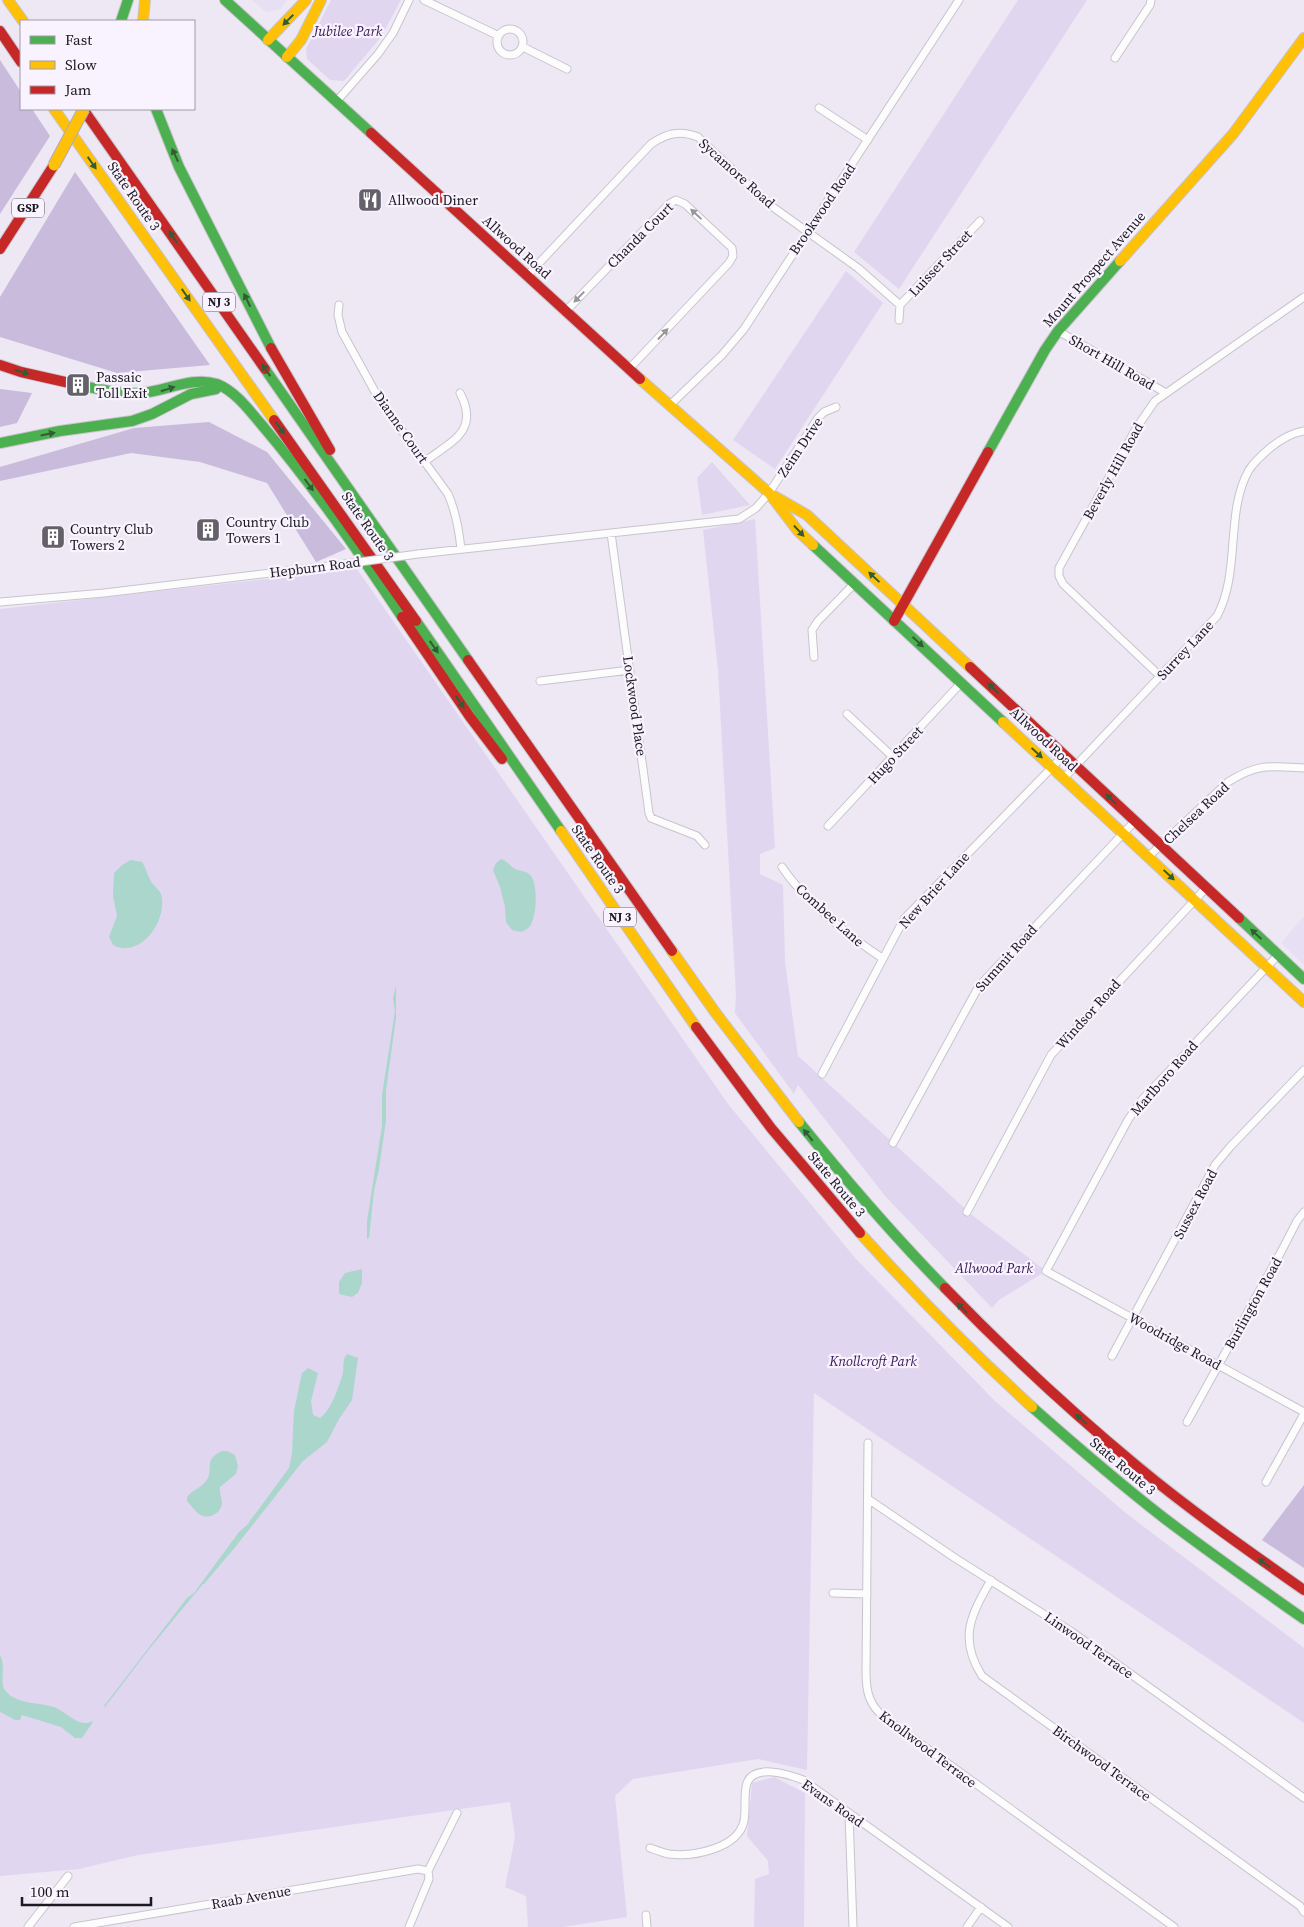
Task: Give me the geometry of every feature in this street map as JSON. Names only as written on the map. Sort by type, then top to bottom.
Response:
[{"type":"main road","points":[[8,0],[22,20]]},
{"type":"main road","points":[[119,20],[123,0]]},
{"type":"main road","points":[[119,20],[128,0]]},
{"type":"main road","points":[[143,20],[146,0]]},
{"type":"main road","name":"Allwood Road","points":[[225,0],[670,406],[769,493],[807,515],[1304,980]]},
{"type":"main road","points":[[268,40],[306,0]]},
{"type":"main road","points":[[288,57],[301,40],[321,0]]},
{"type":"main road","points":[[0,30],[20,60]]},
{"type":"main road","name":"Mount Prospect Avenue","points":[[894,621],[1045,350],[1058,331],[1233,134],[1304,38]]},
{"type":"main road","name":"State Route 3","points":[[55,110],[341,513],[694,1024],[755,1107],[839,1211],[913,1292],[1008,1386],[1110,1475],[1222,1562],[1304,1619]]},
{"type":"main road","name":"GSP","points":[[0,249],[54,165],[83,110]]},
{"type":"main road","name":"State Route 3","points":[[85,110],[738,1044],[800,1126],[856,1193],[957,1303],[1071,1410],[1168,1491],[1230,1539],[1301,1588]]},
{"type":"main road","points":[[156,110],[170,144],[226,260],[288,380],[317,425],[354,496]]},
{"type":"main road","points":[[0,365],[36,376],[120,392],[160,392],[191,382],[206,382],[219,385],[244,405],[295,466],[343,532],[493,748],[565,837]]},
{"type":"main road","points":[[0,443],[66,430],[123,423],[144,418],[189,395],[206,389],[224,390],[232,395]]},
{"type":"main road","name":"Allwood Road","points":[[769,493],[798,531],[1304,1002]]},
{"type":"street","points":[[336,102],[378,54],[393,33],[409,0]]},
{"type":"street","points":[[424,0],[498,36]]},
{"type":"street","name":"Brookwood Road","points":[[670,406],[735,340],[959,0]]},
{"type":"street","points":[[1115,58],[1150,5],[1151,0]]},
{"type":"street","points":[[514,29],[523,38],[523,47],[517,53],[505,54],[499,48],[498,36],[505,30],[514,29]]},
{"type":"street","points":[[523,47],[567,69]]},
{"type":"street","points":[[819,108],[868,140]]},
{"type":"street","name":"Sycamore Road","points":[[527,276],[645,150],[663,136],[670,133],[684,133],[698,137],[770,205],[858,268],[900,305]]},
{"type":"street","name":"Chanda Court","points":[[566,311],[669,204],[676,200],[685,204],[732,248],[734,256],[729,264],[629,369]]},
{"type":"street","name":"Luisser Street","points":[[900,305],[980,220]]},
{"type":"street","name":"Beverly Hill Road","points":[[1160,677],[1063,584],[1059,576],[1059,568],[1149,407],[1166,393],[1304,297]]},
{"type":"street","name":"Dianne Court","points":[[338,305],[342,332],[380,399],[448,494],[453,504],[461,549]]},
{"type":"street","points":[[900,305],[900,320]]},
{"type":"street","name":"Short Hill Road","points":[[1058,331],[1166,393]]},
{"type":"street","points":[[424,462],[455,438],[466,424],[467,408],[460,392]]},
{"type":"street","name":"Zeim Drive","points":[[769,493],[818,418],[824,412],[836,407]]},
{"type":"street","name":"Surrey Lane","points":[[1064,778],[1210,625],[1222,607],[1228,582],[1238,507],[1244,480],[1249,469],[1277,443],[1296,432],[1304,430]]},
{"type":"street","name":"Hepburn Road","points":[[0,602],[104,592],[461,549],[739,519],[756,508],[769,493]]},
{"type":"street","name":"Lockwood Place","points":[[611,533],[651,818],[697,836],[705,845]]},
{"type":"street","points":[[814,657],[812,630],[818,621],[854,584]]},
{"type":"street","points":[[540,681],[630,670]]},
{"type":"street","name":"Hugo Street","points":[[828,826],[961,682]]},
{"type":"street","points":[[847,714],[893,757]]},
{"type":"street","name":"New Brier Lane","points":[[822,1074],[904,919],[931,889],[1064,755]]},
{"type":"street","name":"Chelsea Road","points":[[1148,856],[1228,782],[1239,775],[1249,770],[1272,765],[1304,768]]},
{"type":"street","name":"Summit Road","points":[[893,1142],[979,986],[1135,821]]},
{"type":"street","name":"Combee Lane","points":[[782,867],[790,879],[825,913],[860,944],[882,958]]},
{"type":"street","name":"Windsor Road","points":[[967,1212],[1051,1055],[1206,888]]},
{"type":"street","name":"Marlboro Road","points":[[1046,1271],[1128,1120],[1141,1102],[1278,955]]},
{"type":"street","name":"Sussex Road","points":[[1112,1356],[1218,1161],[1304,1070]]},
{"type":"street","name":"Burlington Road","points":[[1187,1422],[1297,1221],[1304,1212]]},
{"type":"street","name":"Woodridge Road","points":[[1046,1271],[1304,1413]]},
{"type":"street","points":[[1266,1482],[1304,1413]]},
{"type":"street","name":"Knollwood Terrace","points":[[868,1443],[866,1690],[868,1698],[877,1712],[1174,1927]]},
{"type":"street","name":"Linwood Terrace","points":[[868,1499],[1072,1632],[1304,1798]]},
{"type":"street","name":"Birchwood Terrace","points":[[991,1580],[974,1610],[968,1631],[975,1666],[982,1676],[1300,1906],[1304,1912]]},
{"type":"street","points":[[833,1592],[867,1594]]},
{"type":"street","name":"Evans Road","points":[[650,1848],[669,1854],[682,1854],[710,1850],[725,1845],[736,1835],[744,1822],[746,1785],[756,1774],[775,1772],[803,1780],[1008,1927]]},
{"type":"street","points":[[409,1927],[430,1879],[428,1871],[457,1813]]},
{"type":"street","points":[[849,1814],[854,1927]]},
{"type":"street","name":"Raab Avenue","points":[[74,1927],[418,1869],[428,1871]]},
{"type":"street","points":[[28,1927],[68,1876]]},
{"type":"street","points":[[967,1927],[981,1907]]},
{"type":"street","points":[[646,1915],[647,1927]]},
{"type":"shaded area","points":[[252,0],[287,0],[281,9],[266,12]]},
{"type":"shaded area","points":[[0,60],[20,90],[20,110],[33,110],[50,136],[0,214]]},
{"type":"shaded area","points":[[75,172],[210,365],[117,373],[0,337],[0,297]]},
{"type":"shaded area","points":[[0,389],[32,393],[17,423],[0,427]]},
{"type":"shaded area","points":[[209,422],[267,452],[346,549],[316,562],[267,483],[200,462],[131,453],[0,481],[0,467],[134,428]]},
{"type":"shaded area","points":[[501,859],[531,876],[535,886],[534,915],[529,927],[521,932],[512,930],[506,922],[505,907],[500,887],[493,870],[496,863]]},
{"type":"shaded area","points":[[131,860],[142,862],[152,883],[161,894],[162,908],[155,928],[149,936],[141,943],[123,948],[113,945],[109,937],[117,916],[113,896],[114,873]]},
{"type":"shaded area","points":[[1304,917],[1304,965],[1281,943]]},
{"type":"shaded area","points":[[396,986],[396,1018],[386,1090],[386,1120],[374,1191],[369,1238],[367,1239],[367,1221],[382,1126],[382,1095],[395,1011],[393,998]]},
{"type":"shaded area","points":[[362,1269],[362,1283],[358,1293],[352,1297],[339,1294],[339,1282],[345,1273]]},
{"type":"shaded area","points":[[347,1354],[358,1358],[352,1400],[327,1442],[303,1461],[236,1546],[150,1648],[105,1707],[187,1598],[194,1593],[289,1468],[292,1453],[294,1411],[302,1373],[308,1368],[318,1373],[311,1401],[313,1415],[320,1418],[328,1410],[334,1398],[343,1373],[345,1356]]},
{"type":"shaded area","points":[[222,1451],[235,1455],[238,1466],[236,1474],[220,1487],[222,1503],[218,1512],[212,1516],[204,1516],[195,1511],[187,1501],[187,1497],[206,1481],[212,1458]]},
{"type":"shaded area","points":[[1304,1485],[1304,1568],[1262,1540]]},
{"type":"shaded area","points":[[0,1655],[3,1664],[4,1689],[14,1698],[54,1707],[82,1723],[92,1721],[82,1738],[75,1738],[61,1727],[22,1715],[20,1720],[15,1720],[0,1712]]},
{"type":"green space","name":"Jubilee Park","points":[[331,0],[401,0],[381,37],[344,81],[330,80],[307,59],[306,49]]},
{"type":"green space","points":[[1018,0],[1087,0],[899,289],[854,252]]},
{"type":"green space","points":[[846,271],[883,303],[775,469],[733,440]]},
{"type":"green space","points":[[712,462],[750,505],[702,515],[697,478]]},
{"type":"green space","name":"Allwood Park","points":[[755,519],[775,848],[760,854],[760,874],[783,885],[785,962],[798,1056],[972,1215],[1046,1271],[999,1300],[992,1308],[886,1197],[798,1085],[794,1094],[735,1013],[736,995],[718,670],[703,530]]},
{"type":"green space","name":"Knollcroft Park","points":[[357,569],[728,1104],[856,1259],[995,1401],[1127,1514],[1304,1648],[1304,1723],[814,1393],[807,1770],[758,1759],[633,1779],[615,1796],[627,1917],[563,1927],[528,1927],[526,1896],[505,1887],[515,1837],[510,1802],[138,1855],[79,1869],[0,1876],[0,609]]},
{"type":"green space","points":[[774,1777],[805,1793],[804,1927],[754,1927],[755,1879],[769,1874],[768,1861],[747,1836],[752,1783]]},
{"type":"traffic: fast","points":[[121,20],[128,0]]},
{"type":"traffic: fast","points":[[225,0],[371,133]]},
{"type":"traffic: fast","points":[[156,110],[179,167],[271,348]]},
{"type":"traffic: fast","points":[[988,452],[1045,350],[1058,331],[1120,261]]},
{"type":"traffic: fast","points":[[265,369],[468,660]]},
{"type":"traffic: fast","points":[[82,386],[134,393],[151,392],[189,383],[208,382],[217,384],[230,391],[252,413],[317,494],[402,617]]},
{"type":"traffic: fast","points":[[0,443],[60,431],[132,421],[152,414],[191,394],[216,389]]},
{"type":"traffic: fast","points":[[813,545],[1003,722]]},
{"type":"traffic: fast","points":[[416,621],[561,831]]},
{"type":"traffic: fast","points":[[1239,918],[1304,979]]},
{"type":"traffic: fast","points":[[799,1122],[870,1206],[945,1288]]},
{"type":"traffic: fast","points":[[1032,1407],[1097,1464],[1164,1518],[1304,1619]]},
{"type":"traffic: slow","points":[[8,0],[22,20]]},
{"type":"traffic: slow","points":[[143,20],[145,0]]},
{"type":"traffic: slow","points":[[268,40],[306,0]]},
{"type":"traffic: slow","points":[[287,57],[301,40],[321,0]]},
{"type":"traffic: slow","points":[[1120,261],[1233,134],[1304,38]]},
{"type":"traffic: slow","points":[[55,110],[274,420]]},
{"type":"traffic: slow","points":[[54,165],[83,110]]},
{"type":"traffic: slow","points":[[640,379],[769,493],[798,531],[813,545]]},
{"type":"traffic: slow","points":[[774,496],[807,515],[970,667]]},
{"type":"traffic: slow","points":[[1003,722],[1304,1002]]},
{"type":"traffic: slow","points":[[561,831],[696,1027]]},
{"type":"traffic: slow","points":[[672,951],[715,1012],[799,1122]]},
{"type":"traffic: slow","points":[[860,1233],[944,1322],[1032,1407]]},
{"type":"traffic: jam","points":[[0,31],[20,61]]},
{"type":"traffic: jam","points":[[84,110],[265,369]]},
{"type":"traffic: jam","points":[[371,133],[640,379]]},
{"type":"traffic: jam","points":[[0,249],[54,165]]},
{"type":"traffic: jam","points":[[271,348],[330,450]]},
{"type":"traffic: jam","points":[[0,365],[21,372],[74,384]]},
{"type":"traffic: jam","points":[[274,420],[416,621]]},
{"type":"traffic: jam","points":[[894,621],[988,452]]},
{"type":"traffic: jam","points":[[402,617],[470,717],[502,759]]},
{"type":"traffic: jam","points":[[468,660],[672,951]]},
{"type":"traffic: jam","points":[[970,667],[1239,918]]},
{"type":"traffic: jam","points":[[696,1027],[771,1128],[860,1233]]},
{"type":"traffic: jam","points":[[945,1288],[1038,1379],[1112,1445],[1198,1514],[1304,1590]]},
{"type":"place","name":"Allwood Diner","points":[[370,200]]},
{"type":"place","name":"Passaic Toll Exit","points":[[78,385]]},
{"type":"place","name":"Country Club Towers 1","points":[[208,530]]},
{"type":"place","name":"Country Club Towers 2","points":[[53,537]]}]
